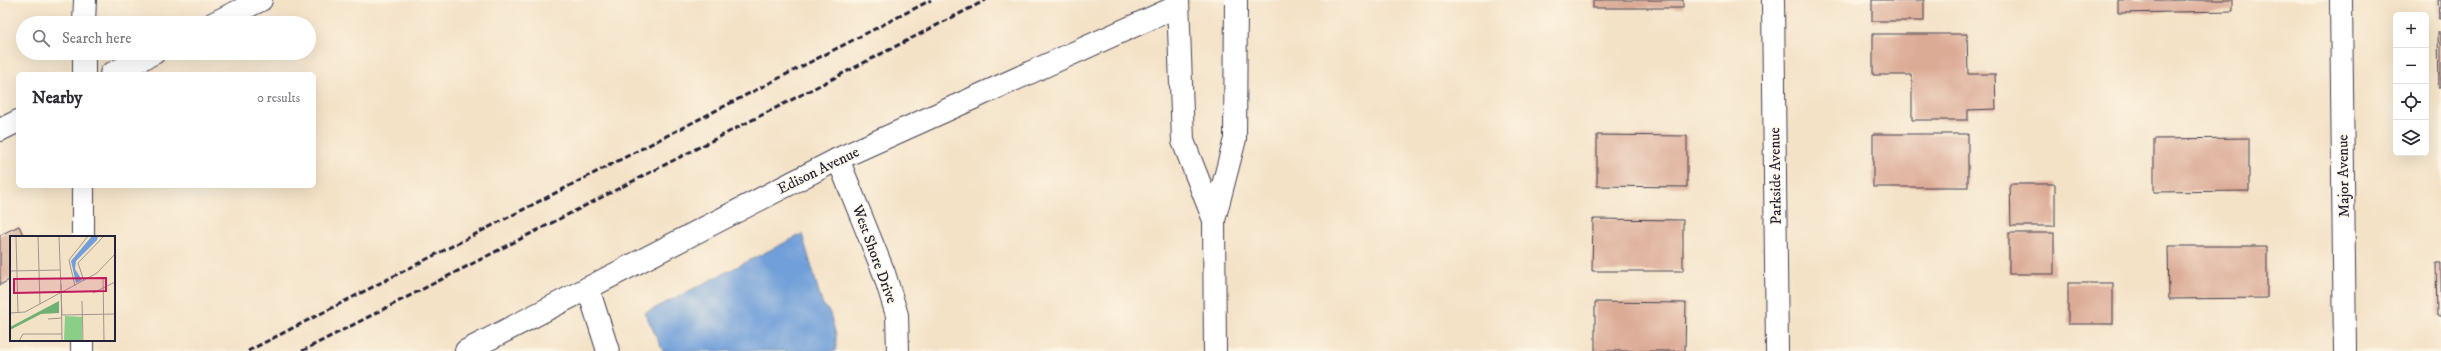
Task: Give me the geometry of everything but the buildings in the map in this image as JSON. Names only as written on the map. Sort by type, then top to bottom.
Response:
[{"type":"street","points":[[84,16],[85,0]]},
{"type":"street","points":[[228,16],[261,0]]},
{"type":"street","points":[[1215,351],[1214,220],[1234,139],[1236,0]]},
{"type":"street","name":"Parkside Avenue","points":[[1773,0],[1777,351]]},
{"type":"street","name":"Major Avenue","points":[[2341,0],[2345,351]]},
{"type":"street","points":[[1178,3],[1183,141],[1214,220]]},
{"type":"street","name":"Edison Avenue","points":[[466,351],[838,159],[1178,3]]},
{"type":"street","points":[[84,60],[84,72]]},
{"type":"street","points":[[115,72],[140,60]]},
{"type":"street","points":[[0,130],[16,122]]},
{"type":"street","name":"West Shore Drive","points":[[838,159],[884,273],[897,315],[898,351]]},
{"type":"street","points":[[83,188],[83,236]]},
{"type":"street","points":[[588,288],[608,351]]},
{"type":"water","points":[[802,234],[822,303],[830,313],[836,335],[836,351],[663,351],[645,313]]},
{"type":"railway","points":[[248,351],[931,0]]},
{"type":"railway","points":[[302,351],[986,0]]}]
